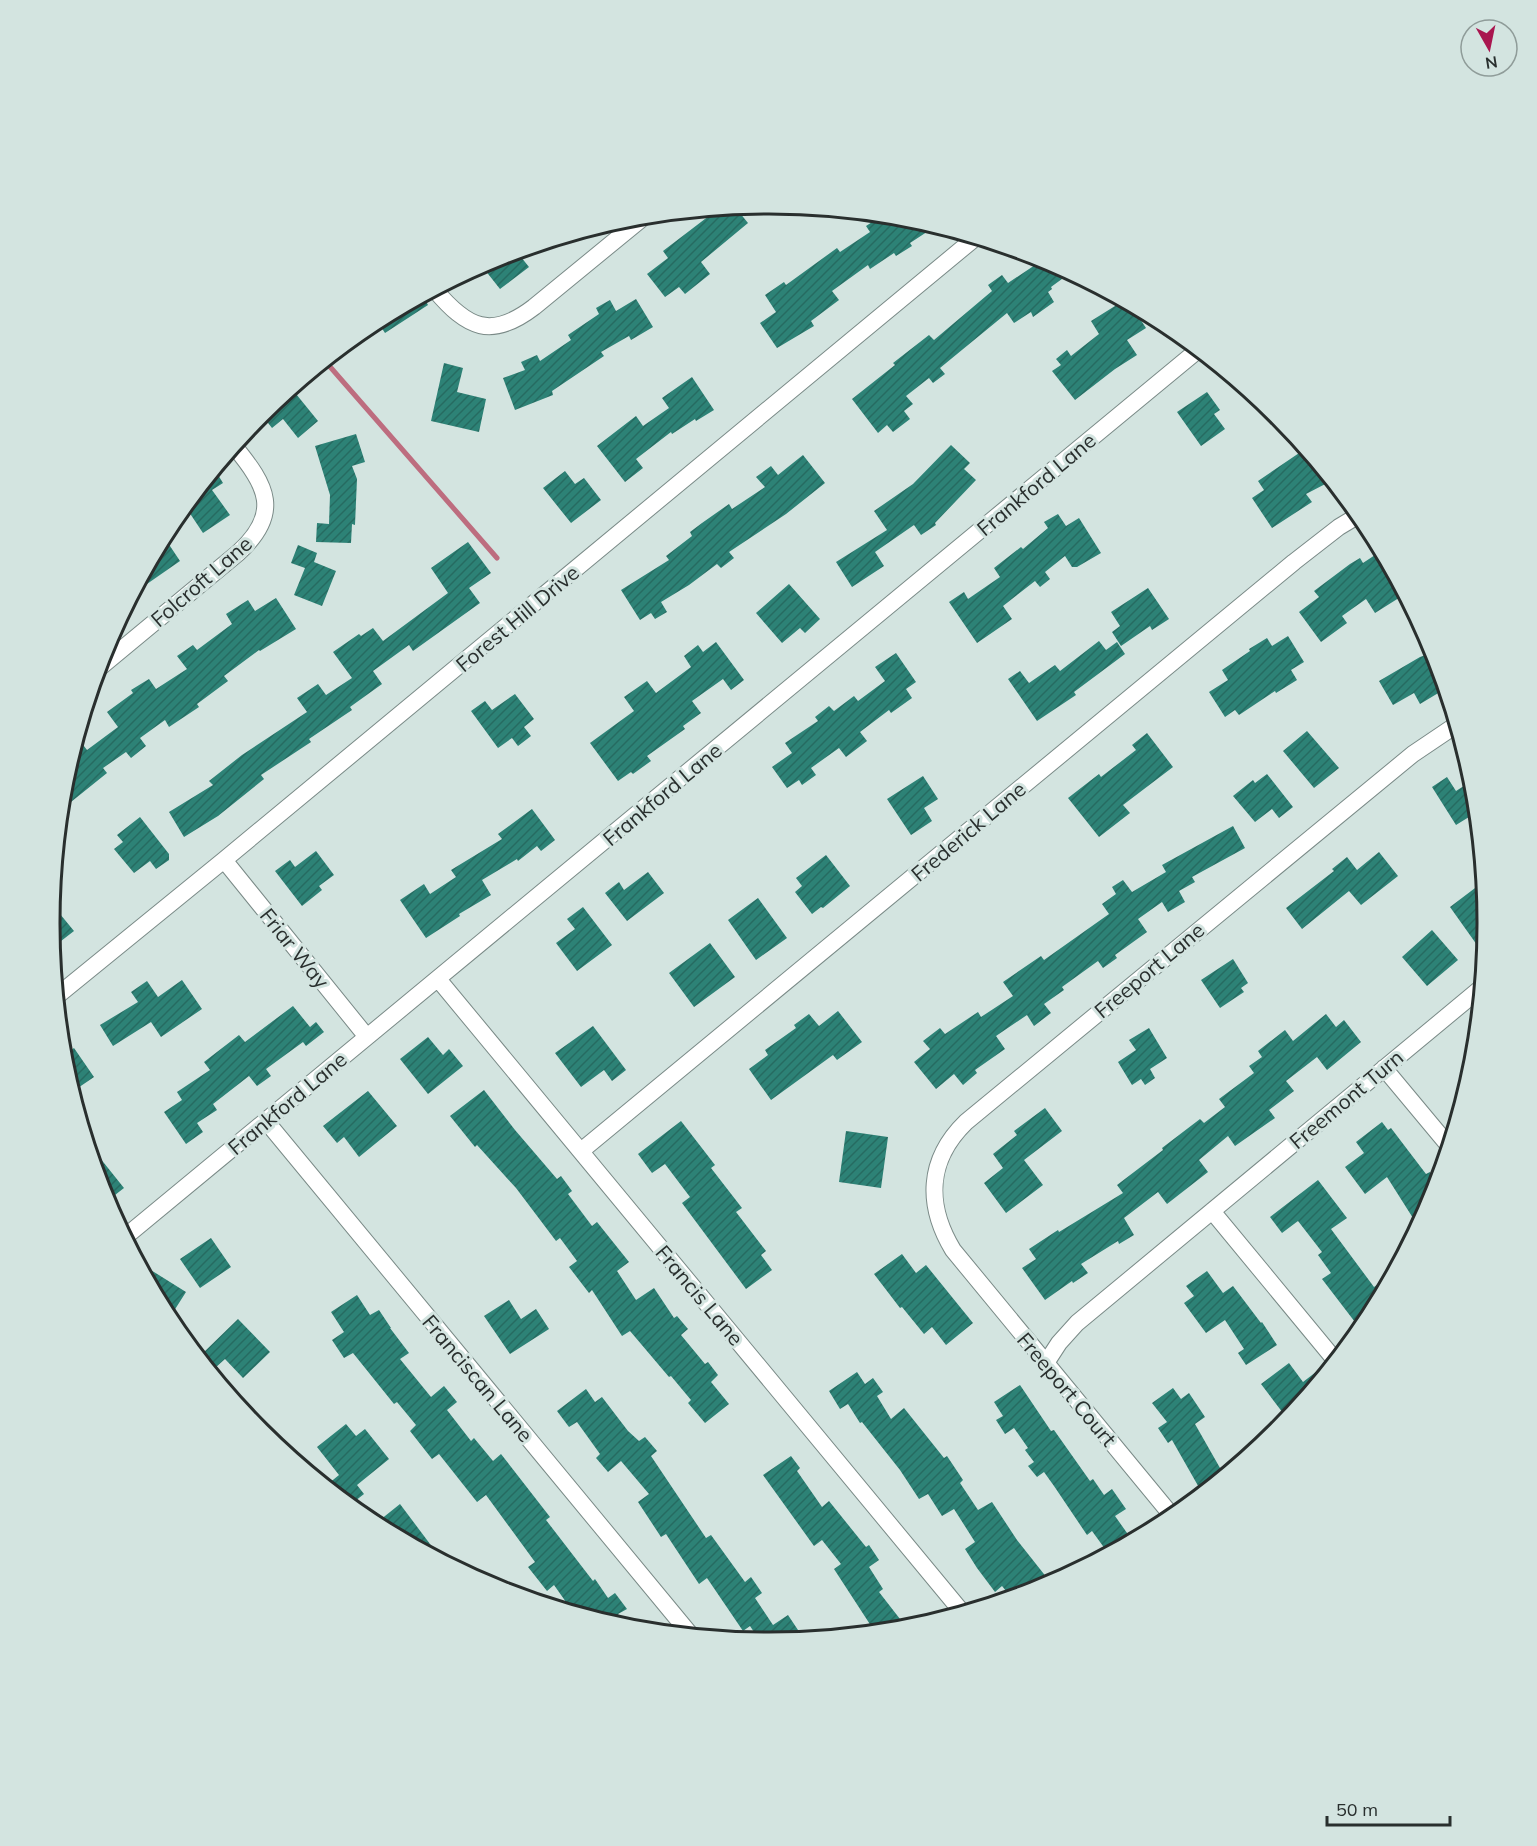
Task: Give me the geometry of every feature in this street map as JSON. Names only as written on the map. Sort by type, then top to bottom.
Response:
[{"type":"street","points":[[440,296],[454,311],[474,324],[490,327],[507,323],[534,308],[631,228]]},
{"type":"street","name":"Forest Hill Drive","points":[[64,990],[968,244]]},
{"type":"street","name":"Frankford Lane","points":[[131,1232],[1192,355]]},
{"type":"street","name":"Folcroft Lane","points":[[112,657],[238,553],[258,531],[265,513],[264,492],[254,471],[239,453]]},
{"type":"street","name":"Frederick Lane","points":[[581,1151],[1294,562],[1351,520]]},
{"type":"street","name":"Freeport Lane","points":[[962,1261],[941,1229],[934,1205],[938,1164],[949,1140],[958,1130],[1335,817],[1413,754],[1450,729]]},
{"type":"street","name":"Friar Way","points":[[224,860],[367,1036]]},
{"type":"street","name":"Francis Lane","points":[[438,979],[957,1606]]},
{"type":"street","name":"Freemont Turn","points":[[1046,1363],[1059,1343],[1077,1323],[1473,995]]},
{"type":"street","points":[[1384,1068],[1443,1139]]},
{"type":"street","name":"Franciscan Lane","points":[[266,1121],[683,1626]]},
{"type":"street","points":[[1212,1211],[1331,1355]]},
{"type":"street","name":"Freeport Court","points":[[962,1261],[1166,1509]]},
{"type":"building","points":[[742,215],[748,223],[701,262],[710,274],[685,294],[679,287],[665,297],[647,274],[668,258],[663,251],[707,218]]},
{"type":"building","points":[[871,223],[926,233],[910,243],[912,246],[896,256],[894,253],[870,269],[868,265],[832,291],[839,300],[811,321],[814,326],[777,348],[760,323],[776,312],[765,295],[784,282],[786,285],[837,248],[840,252],[870,232],[866,226]]},
{"type":"building","points":[[522,259],[529,267],[500,289],[487,273]]},
{"type":"building","points":[[1034,266],[1062,279],[1048,292],[1054,302],[1033,317],[1031,312],[1014,323],[1007,313],[940,368],[945,374],[933,383],[929,378],[906,396],[913,404],[904,411],[910,419],[893,432],[887,425],[878,433],[852,399],[929,335],[934,340],[992,291],[988,285],[1002,275],[1008,283]]},
{"type":"building","points":[[636,299],[653,327],[631,340],[629,336],[601,352],[604,356],[552,391],[553,395],[515,410],[503,378],[525,370],[521,362],[537,355],[540,361],[571,340],[568,335],[599,314],[596,308],[610,300],[616,311]]},
{"type":"building","points":[[427,303],[428,305],[385,333],[382,329]]},
{"type":"building","points":[[1116,305],[1141,321],[1146,328],[1127,340],[1137,355],[1075,400],[1052,371],[1061,365],[1056,359],[1067,350],[1071,356],[1099,334],[1091,321]]},
{"type":"building","points":[[444,363],[463,368],[457,392],[486,399],[479,432],[431,421]]},
{"type":"building","points":[[692,377],[714,410],[672,434],[671,432],[636,459],[643,468],[625,482],[597,446],[636,416],[643,426],[669,408],[662,398]]},
{"type":"building","points":[[1207,392],[1220,410],[1214,414],[1225,429],[1201,446],[1177,412]]},
{"type":"building","points":[[296,394],[318,421],[298,438],[283,419],[272,428],[268,422]]},
{"type":"building","points":[[356,434],[365,462],[352,466],[357,479],[355,525],[352,524],[351,543],[316,542],[317,523],[329,524],[330,495],[315,446]]},
{"type":"building","points":[[951,445],[970,463],[964,469],[976,480],[935,523],[936,525],[921,535],[914,525],[875,552],[884,566],[852,587],[836,562],[887,530],[874,511],[913,484]]},
{"type":"building","points":[[1299,453],[1325,484],[1306,494],[1312,502],[1272,528],[1252,498],[1264,490],[1258,481]]},
{"type":"building","points":[[803,455],[825,483],[786,514],[729,552],[734,558],[721,568],[717,564],[661,602],[667,612],[655,619],[651,613],[640,620],[621,590],[669,560],[666,556],[692,536],[690,532],[702,523],[729,504],[732,509],[765,487],[756,477],[771,466],[778,475]]},
{"type":"building","points":[[565,471],[575,484],[584,478],[601,500],[571,523],[543,488]]},
{"type":"building","points":[[219,476],[223,483],[212,490],[230,515],[203,533],[190,514]]},
{"type":"building","points":[[1058,514],[1066,526],[1079,518],[1101,553],[1077,567],[1072,567],[1065,556],[1045,572],[1050,579],[1040,587],[1035,581],[1003,606],[1012,619],[977,643],[949,602],[964,592],[968,599],[1000,577],[994,568],[1021,547],[1023,549],[1048,528],[1044,522]]},
{"type":"building","points":[[468,542],[491,573],[469,588],[480,603],[413,651],[409,645],[373,671],[382,684],[350,707],[352,710],[309,739],[311,742],[261,775],[264,779],[218,816],[184,837],[169,812],[213,785],[209,781],[242,755],[307,712],[297,698],[318,684],[326,695],[352,678],[333,652],[359,634],[361,636],[373,628],[383,641],[448,593],[431,568]]},
{"type":"building","points":[[169,545],[180,561],[147,584]]},
{"type":"building","points":[[298,545],[317,553],[314,562],[336,571],[322,606],[294,595],[305,568],[291,563]]},
{"type":"building","points":[[1374,556],[1398,599],[1375,613],[1366,599],[1342,616],[1347,623],[1321,642],[1299,612],[1319,597],[1314,591],[1360,558],[1363,563]]},
{"type":"building","points":[[789,584],[820,619],[805,633],[800,628],[782,643],[756,613]]},
{"type":"building","points":[[1148,588],[1169,619],[1152,630],[1150,626],[1121,646],[1112,632],[1120,626],[1111,612]]},
{"type":"building","points":[[276,598],[296,629],[259,650],[224,676],[228,681],[197,704],[199,707],[169,727],[165,720],[140,738],[146,746],[131,758],[126,752],[103,768],[107,773],[71,802],[83,745],[87,750],[118,727],[107,712],[133,693],[131,690],[149,679],[156,689],[187,669],[177,656],[193,645],[197,650],[232,624],[226,614],[248,600],[255,611]]},
{"type":"building","points":[[1288,636],[1304,662],[1291,670],[1297,680],[1276,693],[1275,691],[1239,715],[1235,710],[1225,717],[1209,692],[1228,680],[1222,670],[1267,638],[1272,646]]},
{"type":"building","points":[[1099,641],[1106,650],[1117,642],[1125,654],[1074,692],[1076,695],[1037,721],[1008,679],[1020,671],[1029,683],[1055,665],[1060,671]]},
{"type":"building","points":[[716,642],[744,680],[731,690],[723,679],[692,701],[701,713],[683,726],[685,729],[647,756],[651,761],[618,781],[590,743],[634,711],[624,697],[647,681],[656,693],[691,667],[684,656],[698,645],[703,652]]},
{"type":"building","points":[[896,653],[916,682],[906,689],[912,698],[891,713],[889,710],[860,732],[867,741],[846,757],[839,748],[811,768],[816,775],[802,785],[799,780],[787,788],[772,767],[792,753],[785,743],[818,721],[815,717],[829,706],[834,711],[854,696],[858,701],[885,681],[875,667]]},
{"type":"building","points":[[1424,655],[1438,693],[1420,704],[1414,693],[1393,705],[1379,681]]},
{"type":"building","points":[[515,694],[534,719],[524,727],[531,736],[518,746],[512,738],[498,748],[471,711],[485,701],[492,710]]},
{"type":"building","points":[[1307,731],[1339,768],[1314,788],[1283,751]]},
{"type":"building","points":[[1147,733],[1173,767],[1123,805],[1130,813],[1099,837],[1068,798],[1099,774],[1101,777],[1136,750],[1132,745]]},
{"type":"building","points":[[1267,774],[1293,807],[1279,818],[1272,809],[1255,822],[1233,796],[1253,780],[1255,783]]},
{"type":"building","points":[[923,776],[938,799],[924,808],[932,821],[911,835],[887,799]]},
{"type":"building","points":[[1447,777],[1456,791],[1463,786],[1469,817],[1456,825],[1432,787]]},
{"type":"building","points":[[532,809],[555,840],[541,851],[537,846],[518,861],[517,859],[482,880],[491,895],[459,914],[460,916],[426,938],[400,900],[424,884],[430,894],[456,877],[451,870],[502,839],[498,834]]},
{"type":"building","points":[[140,817],[169,854],[169,860],[156,869],[150,861],[134,873],[114,849],[123,842],[117,835]]},
{"type":"building","points":[[1233,826],[1245,848],[1192,877],[1195,882],[1179,891],[1185,902],[1168,912],[1162,902],[1138,919],[1147,932],[1115,955],[1117,958],[1103,968],[1098,961],[1062,987],[1064,990],[1044,1004],[1051,1013],[1034,1026],[1027,1015],[996,1036],[1005,1049],[975,1070],[977,1073],[963,1085],[954,1074],[936,1089],[914,1062],[930,1049],[923,1041],[940,1028],[945,1034],[978,1012],[981,1017],[1013,996],[1003,982],[1041,956],[1044,960],[1109,914],[1102,904],[1116,894],[1112,887],[1123,880],[1132,892],[1166,872],[1162,865]]},
{"type":"building","points":[[316,851],[334,875],[319,886],[322,890],[302,906],[275,871],[290,860],[295,867]]},
{"type":"building","points":[[1379,852],[1398,876],[1361,905],[1349,891],[1302,929],[1286,908],[1334,871],[1332,869],[1347,857],[1357,870]]},
{"type":"building","points":[[826,855],[850,886],[812,914],[795,892],[802,886],[796,878]]},
{"type":"building","points":[[648,872],[664,893],[627,921],[605,893],[619,882],[624,890]]},
{"type":"building","points":[[1475,888],[1476,944],[1450,907]]},
{"type":"building","points":[[758,898],[787,938],[756,960],[728,920]]},
{"type":"building","points":[[583,907],[612,945],[577,971],[556,943],[575,929],[567,919]]},
{"type":"building","points":[[60,914],[74,931],[61,941]]},
{"type":"building","points":[[1432,930],[1458,960],[1427,986],[1402,957]]},
{"type":"building","points":[[710,943],[735,977],[694,1007],[669,973]]},
{"type":"building","points":[[1233,959],[1248,983],[1241,988],[1244,992],[1220,1008],[1201,980]]},
{"type":"building","points":[[182,980],[202,1009],[161,1037],[151,1022],[113,1046],[100,1025],[138,1002],[131,992],[147,981],[158,997]]},
{"type":"building","points":[[293,1006],[310,1027],[316,1022],[324,1032],[306,1046],[303,1042],[266,1069],[271,1076],[257,1086],[249,1076],[213,1104],[217,1110],[197,1123],[203,1132],[186,1144],[164,1112],[182,1100],[177,1092],[210,1070],[204,1062],[239,1035],[245,1042]]},
{"type":"building","points":[[838,1011],[862,1042],[837,1060],[833,1055],[771,1100],[749,1069],[768,1055],[765,1050],[796,1028],[794,1025],[809,1014],[819,1026]]},
{"type":"building","points":[[1326,1014],[1336,1027],[1344,1020],[1361,1042],[1327,1070],[1317,1057],[1286,1081],[1294,1091],[1269,1110],[1275,1118],[1235,1146],[1228,1136],[1199,1160],[1208,1172],[1167,1204],[1158,1192],[1124,1218],[1134,1235],[1119,1244],[1118,1241],[1081,1264],[1088,1273],[1045,1300],[1022,1268],[1036,1259],[1029,1249],[1123,1193],[1117,1185],[1200,1119],[1204,1123],[1225,1107],[1219,1099],[1254,1073],[1249,1066],[1262,1057],[1258,1051],[1285,1030],[1293,1041]]},
{"type":"building","points":[[593,1026],[626,1070],[612,1081],[604,1070],[581,1087],[555,1053]]},
{"type":"building","points":[[1149,1028],[1167,1058],[1150,1069],[1155,1078],[1145,1085],[1141,1079],[1132,1085],[1118,1062],[1136,1050],[1129,1040]]},
{"type":"building","points":[[428,1037],[443,1055],[449,1049],[463,1066],[428,1094],[400,1059]]},
{"type":"building","points":[[74,1048],[94,1077],[80,1087],[74,1061],[72,1049]]},
{"type":"building","points":[[484,1090],[557,1179],[561,1176],[572,1191],[568,1194],[592,1226],[597,1222],[629,1262],[617,1271],[636,1300],[654,1288],[674,1318],[677,1316],[688,1329],[681,1335],[705,1364],[708,1362],[718,1375],[711,1382],[729,1404],[705,1423],[688,1403],[691,1400],[630,1331],[622,1336],[592,1290],[589,1293],[569,1267],[577,1261],[560,1238],[556,1241],[516,1188],[477,1145],[475,1147],[450,1116]]},
{"type":"building","points":[[368,1091],[397,1126],[359,1157],[344,1137],[337,1143],[323,1126]]},
{"type":"building","points":[[1045,1108],[1062,1131],[1024,1160],[1043,1185],[1006,1213],[984,1183],[1003,1168],[993,1154],[1017,1135],[1014,1131]]},
{"type":"building","points":[[681,1121],[715,1165],[711,1168],[742,1208],[736,1212],[766,1251],[761,1255],[772,1270],[746,1289],[682,1203],[690,1197],[665,1164],[652,1173],[638,1154]]},
{"type":"building","points":[[1382,1122],[1388,1130],[1391,1128],[1426,1174],[1430,1172],[1412,1217],[1387,1177],[1365,1194],[1345,1167],[1364,1153],[1356,1142]]},
{"type":"building","points":[[846,1131],[888,1137],[881,1188],[839,1182]]},
{"type":"building","points":[[101,1159],[124,1188],[115,1195]]},
{"type":"building","points":[[1318,1180],[1347,1218],[1331,1229],[1374,1287],[1378,1284],[1355,1322],[1322,1279],[1331,1273],[1318,1255],[1322,1252],[1298,1221],[1282,1233],[1270,1217]]},
{"type":"building","points":[[211,1238],[231,1267],[200,1288],[180,1259]]},
{"type":"building","points":[[902,1254],[916,1273],[926,1265],[973,1323],[946,1345],[932,1327],[924,1334],[874,1274]]},
{"type":"building","points":[[151,1270],[186,1292],[175,1310]]},
{"type":"building","points":[[1207,1271],[1223,1293],[1233,1286],[1277,1345],[1246,1365],[1238,1353],[1244,1349],[1225,1320],[1206,1333],[1184,1303],[1194,1296],[1186,1286]]},
{"type":"building","points":[[357,1295],[370,1315],[379,1310],[409,1353],[400,1359],[431,1397],[444,1386],[457,1402],[447,1410],[471,1441],[474,1438],[493,1461],[501,1454],[550,1517],[546,1520],[593,1581],[595,1579],[608,1598],[615,1593],[627,1609],[619,1615],[565,1601],[554,1585],[547,1591],[528,1567],[535,1562],[486,1495],[477,1502],[439,1454],[432,1459],[410,1431],[416,1425],[397,1402],[394,1404],[353,1353],[344,1358],[332,1340],[344,1332],[331,1312]]},
{"type":"building","points":[[509,1300],[521,1319],[536,1309],[549,1329],[510,1354],[484,1316]]},
{"type":"building","points":[[238,1319],[270,1352],[243,1378],[225,1359],[217,1367],[204,1352]]},
{"type":"building","points":[[1289,1363],[1303,1382],[1316,1372],[1281,1411],[1261,1384]]},
{"type":"building","points":[[857,1372],[865,1384],[873,1378],[883,1392],[877,1396],[891,1419],[904,1408],[944,1458],[947,1456],[963,1480],[960,1483],[978,1510],[992,1502],[1017,1540],[1045,1576],[1006,1590],[1002,1586],[995,1592],[965,1549],[975,1542],[954,1509],[942,1516],[928,1494],[919,1499],[900,1470],[862,1422],[860,1423],[848,1404],[840,1409],[829,1391]]},
{"type":"building","points":[[1020,1385],[1051,1431],[1054,1430],[1090,1481],[1093,1479],[1104,1495],[1112,1489],[1126,1509],[1115,1516],[1128,1534],[1104,1547],[1092,1531],[1087,1535],[1044,1472],[1037,1477],[1028,1466],[1034,1462],[1025,1450],[1028,1448],[1014,1428],[1005,1434],[996,1420],[1003,1416],[994,1402]]},
{"type":"building","points":[[1173,1388],[1181,1399],[1189,1393],[1205,1417],[1195,1424],[1220,1469],[1198,1486],[1172,1440],[1168,1443],[1158,1428],[1167,1422],[1152,1403]]},
{"type":"building","points":[[586,1389],[595,1402],[602,1397],[628,1431],[639,1441],[645,1437],[657,1451],[651,1456],[706,1538],[711,1535],[745,1582],[751,1577],[762,1593],[755,1598],[773,1625],[788,1615],[798,1631],[754,1631],[750,1626],[743,1631],[707,1578],[699,1584],[666,1534],[661,1537],[638,1502],[649,1494],[621,1461],[608,1472],[596,1458],[600,1454],[577,1422],[569,1427],[557,1411]]},
{"type":"building","points":[[346,1424],[356,1436],[365,1429],[389,1459],[357,1485],[364,1494],[357,1499],[332,1481],[339,1475],[317,1447]]},
{"type":"building","points":[[791,1456],[800,1468],[797,1471],[822,1507],[829,1501],[866,1547],[869,1545],[879,1560],[869,1567],[883,1589],[879,1592],[900,1619],[870,1624],[834,1569],[841,1564],[822,1540],[814,1546],[763,1475]]},
{"type":"building","points":[[400,1504],[431,1546],[414,1537],[383,1517]]},
{"type":"waterway","points":[[330,367],[497,558]]}]
